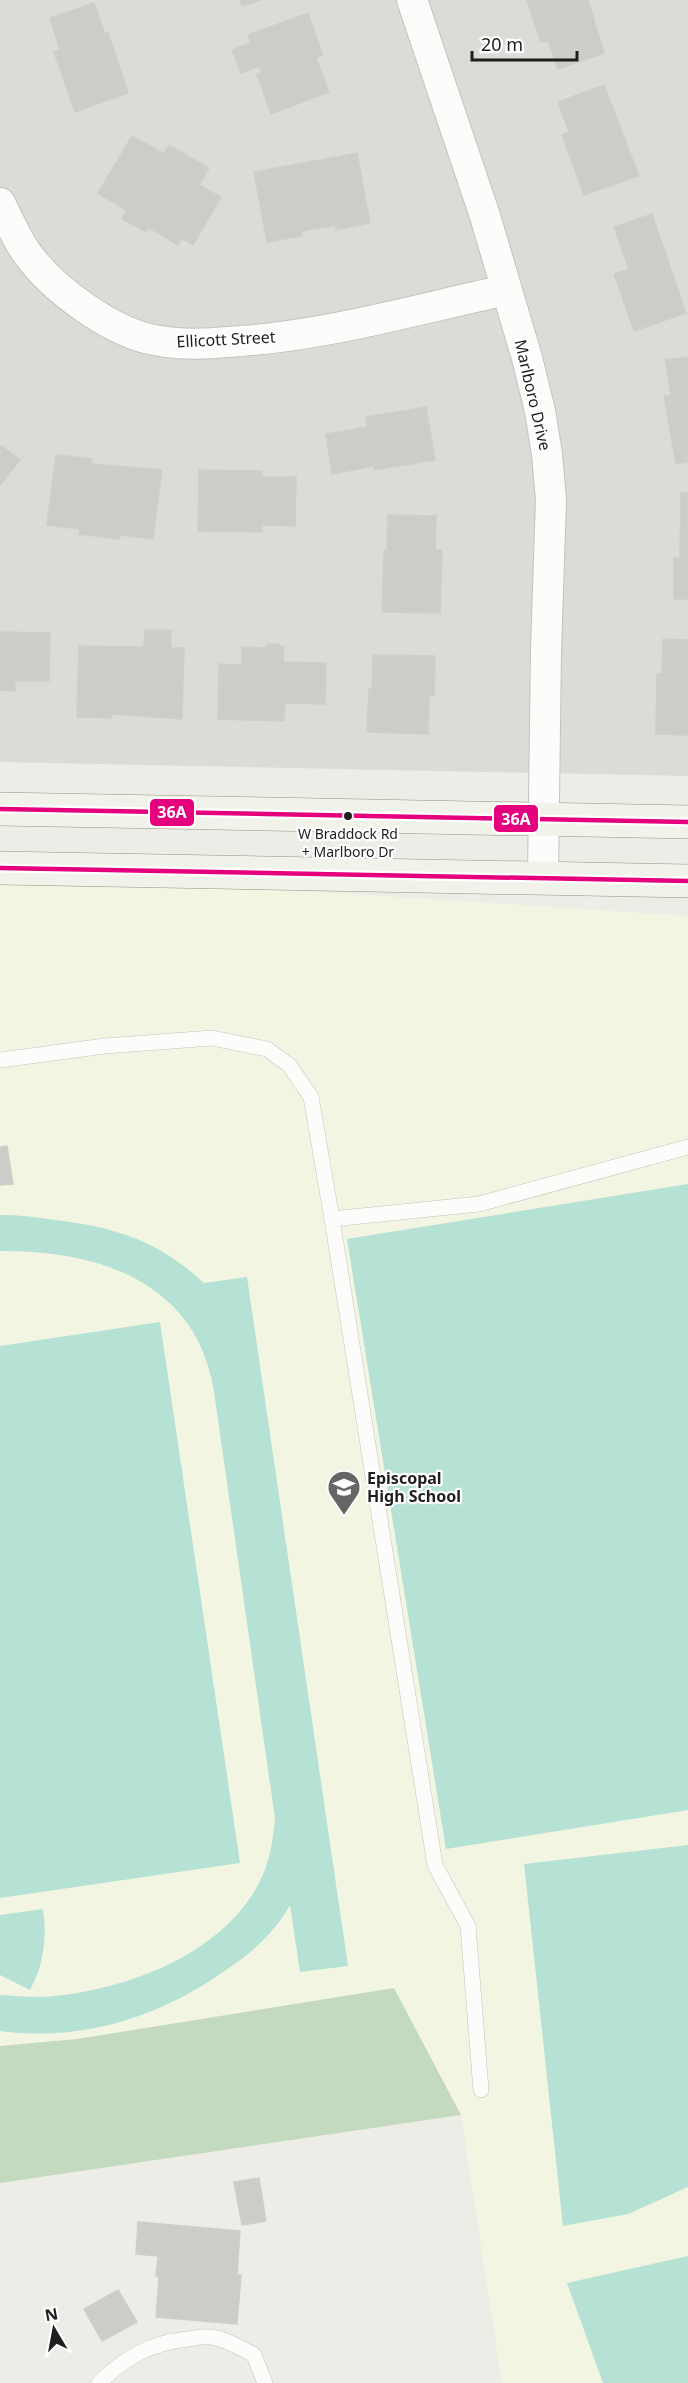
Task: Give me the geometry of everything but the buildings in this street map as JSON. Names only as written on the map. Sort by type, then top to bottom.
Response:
[{"type":"main road","points":[[0,809],[688,822]]},
{"type":"main road","points":[[0,868],[688,881]]},
{"type":"street","name":"Marlboro Drive","points":[[412,0],[485,216],[540,411],[551,500],[546,650],[543,878]]},
{"type":"street","name":"Ellicott Street","points":[[0,203],[25,251],[45,275],[94,315],[157,341],[192,345],[290,336],[345,327],[506,290]]},
{"type":"lane","points":[[0,1060],[105,1046],[212,1038],[267,1049],[289,1065],[311,1097],[333,1220],[435,1865],[468,1926],[480,2090]]},
{"type":"lane","points":[[333,1220],[479,1204],[688,1147]]},
{"type":"lane","points":[[99,2383],[120,2363],[151,2346],[169,2341],[210,2337],[231,2343],[254,2355],[265,2383]]},
{"type":"shaded area","points":[[0,0],[688,0],[688,776],[0,762]]},
{"type":"shaded area","name":"Episcopal High School","points":[[0,871],[688,916],[688,2383],[502,2383],[461,2115],[0,2183]]},
{"type":"green space","points":[[688,1184],[688,1810],[446,1849],[347,1239]]},
{"type":"green space","points":[[0,1215],[28,1216],[77,1223],[135,1238],[170,1256],[204,1283],[247,1277],[348,1966],[300,1972],[290,1905],[270,1933],[245,1956],[201,1987],[147,2013],[90,2029],[61,2033],[0,2031],[0,1995],[55,1996],[114,1985],[173,1963],[199,1947],[223,1928],[244,1906],[260,1881],[270,1850],[275,1818],[214,1392],[204,1354],[187,1323],[165,1299],[138,1280],[107,1266],[73,1257],[37,1252],[0,1251]]},
{"type":"green space","points":[[160,1322],[240,1863],[0,1898],[0,1346]]},
{"type":"green space","points":[[688,1845],[688,2187],[628,2214],[563,2226],[524,1864]]},
{"type":"green space","points":[[43,1909],[45,1930],[43,1951],[30,1990],[0,1975],[0,1915]]},
{"type":"green space","points":[[394,1988],[461,2115],[0,2183],[0,2046],[77,2039]]},
{"type":"green space","points":[[688,2256],[688,2383],[603,2383],[567,2283]]},
{"type":"transit line","name":"36A","points":[[0,809],[688,822]]},
{"type":"transit line","name":"36A","points":[[0,868],[688,881]]},
{"type":"place","name":"W Braddock Rd + Marlboro Dr","points":[[348,816]]},
{"type":"place","name":"Episcopal High School","points":[[344,1516]]}]
